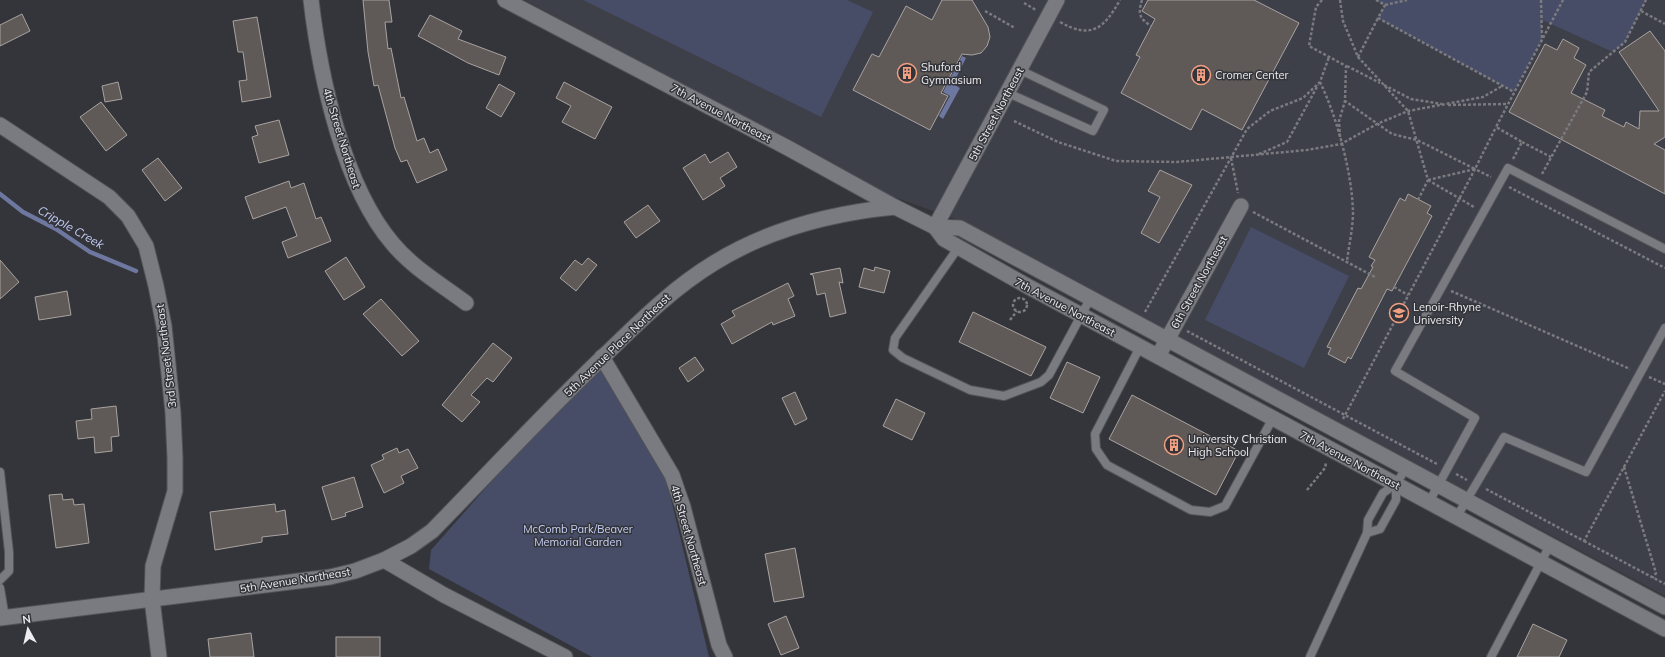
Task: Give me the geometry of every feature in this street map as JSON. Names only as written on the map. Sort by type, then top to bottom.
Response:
[{"type":"street","name":"4th Street Northeast","points":[[311,0],[324,76],[335,119],[356,184],[366,206],[382,231],[406,258],[466,303]]},
{"type":"street","name":"7th Avenue Northeast","points":[[505,0],[788,148],[895,207],[935,227],[960,228],[1665,607]]},
{"type":"street","name":"5th Street Northeast","points":[[935,227],[1057,0]]},
{"type":"street","name":"3rd Street Northeast","points":[[0,125],[109,197],[128,216],[146,246],[164,326],[173,413],[175,458],[175,491],[153,566],[152,599],[159,657]]},
{"type":"street","name":"6th Street Northeast","points":[[1158,357],[1241,206]]},
{"type":"street","name":"5th Avenue Place Northeast","points":[[384,560],[412,546],[432,531],[602,357],[654,307],[677,288],[714,263],[741,248],[768,236],[814,220],[859,211],[895,207]]},
{"type":"street","name":"7th Avenue Northeast","points":[[935,227],[944,239],[958,248],[1158,357],[1328,447],[1456,518],[1665,629]]},
{"type":"street","name":"4th Street Northeast","points":[[602,357],[672,476],[683,506],[718,646],[725,657]]},
{"type":"street","name":"5th Avenue Northeast","points":[[2,618],[330,577],[354,571],[384,560]]},
{"type":"street","points":[[384,560],[444,595],[565,657]]},
{"type":"lane","points":[[1008,93],[1094,131],[1104,110],[1020,70]]},
{"type":"lane","points":[[1429,502],[1475,418],[1395,371],[1508,168],[1665,249]]},
{"type":"lane","points":[[958,248],[896,338],[893,350],[903,358],[970,390],[1004,396],[1041,382],[1049,375],[1080,315],[1090,299]]},
{"type":"lane","points":[[1456,518],[1504,437],[1586,472],[1665,328]]},
{"type":"lane","points":[[1140,347],[1095,434],[1096,449],[1107,465],[1191,510],[1210,512],[1224,506],[1273,418]]},
{"type":"lane","points":[[1310,657],[1368,534],[1368,520],[1383,493],[1396,484],[1406,468]]},
{"type":"lane","points":[[0,472],[9,552],[9,571],[0,580]]},
{"type":"lane","points":[[1368,534],[1380,529],[1396,500],[1396,484]]},
{"type":"lane","points":[[1491,657],[1550,545]]},
{"type":"lane","points":[[0,588],[2,618]]},
{"type":"path","points":[[1065,25],[1084,31],[1094,29],[1103,24],[1111,16],[1120,0]]},
{"type":"path","points":[[1142,0],[1138,11],[1141,18],[1151,26]]},
{"type":"path","points":[[1322,0],[1316,7],[1309,46],[1411,99],[1462,106],[1508,104]]},
{"type":"path","points":[[1340,0],[1342,21],[1358,57],[1408,112],[1428,180],[1418,200]]},
{"type":"path","points":[[1376,0],[1385,5],[1407,0]]},
{"type":"path","points":[[1541,0],[1542,39]]},
{"type":"path","points":[[1345,414],[1563,0]]},
{"type":"path","points":[[1537,183],[1587,92],[1589,72],[1625,42],[1646,0]]},
{"type":"path","points":[[1358,57],[1385,5]]},
{"type":"path","points":[[984,11],[1015,28]]},
{"type":"path","points":[[1641,11],[1665,24]]},
{"type":"path","points":[[1378,18],[1514,92]]},
{"type":"path","points":[[1257,155],[1287,142],[1320,82],[1329,57]]},
{"type":"path","points":[[1346,66],[1345,102],[1339,121],[1341,144],[1353,213],[1347,261]]},
{"type":"path","points":[[1320,82],[1329,102],[1341,144]]},
{"type":"path","points":[[1151,314],[1144,312],[1247,129],[1270,111],[1303,98],[1320,82]]},
{"type":"path","points":[[1014,121],[1058,142],[1116,161],[1176,162],[1307,150],[1341,144],[1378,124],[1408,112],[1483,97],[1502,86]]},
{"type":"path","points":[[1345,102],[1392,134],[1417,140],[1665,268]]},
{"type":"path","points":[[1496,127],[1551,157]]},
{"type":"path","points":[[1508,168],[1522,142]]},
{"type":"path","points":[[1231,158],[1241,206],[1375,277]]},
{"type":"path","points":[[1428,180],[1475,169]]},
{"type":"path","points":[[1428,180],[1483,212]]},
{"type":"path","points":[[1394,287],[1408,295]]},
{"type":"path","points":[[1441,287],[1665,384]]},
{"type":"path","points":[[1017,299],[1023,299],[1026,302],[1026,307],[1023,310],[1016,310],[1013,306],[1014,302],[1017,299]]},
{"type":"path","points":[[1010,320],[1016,310]]},
{"type":"path","points":[[1175,325],[1665,584]]},
{"type":"path","points":[[1584,541],[1665,391]]},
{"type":"path","points":[[1306,490],[1325,468],[1325,453],[1328,447]]},
{"type":"path","points":[[1624,466],[1656,573],[1653,578]]},
{"type":"shaded area","name":"Lenoir-Rhyne University","points":[[524,0],[1665,0],[1665,596],[958,220],[894,197]]},
{"type":"shaded area","points":[[962,56],[966,58],[953,84],[960,88],[943,119],[939,116],[950,96],[943,92]]},
{"type":"green space","points":[[583,0],[847,0],[873,12],[821,117]]},
{"type":"green space","points":[[1376,0],[1646,0],[1625,42],[1613,52],[1542,20],[1542,39],[1514,92],[1378,18],[1385,5]]},
{"type":"green space","points":[[1251,227],[1349,276],[1304,368],[1205,320]]},
{"type":"green space","name":"McComb Park/Beaver Memorial Garden","points":[[596,363],[666,478],[709,657],[592,657],[429,569],[431,550]]},
{"type":"building","points":[[363,0],[389,0],[392,22],[385,22],[388,49],[391,48],[401,98],[404,97],[417,141],[424,138],[430,153],[438,149],[447,170],[417,183],[407,160],[401,162],[395,148],[378,85],[374,86],[368,52]]},
{"type":"building","name":"Shuford Gymnasium","points":[[942,0],[972,0],[988,27],[990,37],[987,46],[981,53],[972,55],[962,54],[941,93],[948,96],[930,130],[853,90],[872,54],[879,57],[906,6],[932,20]]},
{"type":"building","name":"Cromer Center","points":[[1148,0],[1254,0],[1299,23],[1242,130],[1202,109],[1191,130],[1121,93],[1140,57],[1136,55],[1155,19],[1142,11]]},
{"type":"building","points":[[22,14],[30,31],[0,46],[0,25]]},
{"type":"building","points":[[430,15],[462,31],[458,39],[506,57],[499,75],[468,63],[418,36]]},
{"type":"building","points":[[257,17],[271,97],[242,102],[239,81],[247,80],[243,52],[238,52],[233,21]]},
{"type":"building","points":[[1650,31],[1665,51],[1665,137],[1654,144],[1665,150],[1665,194],[1509,112],[1545,44],[1557,50],[1563,39],[1579,48],[1574,58],[1586,65],[1571,93],[1605,110],[1602,116],[1624,127],[1626,122],[1639,129],[1640,111],[1659,111],[1619,52]]},
{"type":"building","points":[[118,82],[122,99],[105,102],[102,86]]},
{"type":"building","points":[[564,82],[612,107],[595,139],[562,122],[571,106],[556,98]]},
{"type":"building","points":[[499,84],[515,93],[501,117],[486,108]]},
{"type":"building","points":[[101,102],[127,135],[106,151],[80,117]]},
{"type":"building","points":[[279,120],[289,155],[259,163],[252,137],[258,135],[255,126]]},
{"type":"building","points":[[728,152],[737,167],[720,178],[725,186],[703,200],[683,168],[705,154],[710,163]]},
{"type":"building","points":[[158,158],[182,188],[165,201],[142,170]]},
{"type":"building","points":[[1160,170],[1192,185],[1159,243],[1141,233],[1160,197],[1148,191]]},
{"type":"building","points":[[289,181],[291,188],[304,183],[316,219],[321,217],[331,241],[288,258],[282,242],[297,236],[286,207],[253,219],[245,197]]},
{"type":"building","points":[[1408,194],[1431,206],[1427,213],[1432,216],[1392,291],[1387,289],[1351,359],[1348,357],[1345,363],[1328,354],[1331,348],[1327,347],[1358,288],[1361,289],[1373,267],[1371,266],[1375,260],[1369,257],[1400,198],[1405,201]]},
{"type":"building","points":[[648,205],[660,221],[636,238],[624,222]]},
{"type":"building","points":[[346,257],[365,287],[344,300],[325,271]]},
{"type":"building","points":[[588,258],[597,265],[576,291],[560,278],[575,260],[582,265]]},
{"type":"building","points":[[0,260],[19,282],[0,299]]},
{"type":"building","points":[[875,267],[890,271],[884,293],[859,287],[864,268],[874,271]]},
{"type":"building","points":[[840,268],[843,283],[839,282],[846,313],[830,317],[825,293],[817,295],[813,275],[810,274]]},
{"type":"building","points":[[788,283],[794,296],[788,299],[795,316],[773,325],[772,322],[732,344],[721,324],[735,316],[732,311]]},
{"type":"building","points":[[67,291],[71,315],[39,320],[35,297]]},
{"type":"building","points":[[381,299],[419,341],[402,356],[363,314]]},
{"type":"building","points":[[973,312],[1046,347],[1031,376],[959,342]]},
{"type":"building","points":[[493,343],[512,358],[493,382],[487,378],[471,395],[480,402],[462,422],[442,405]]},
{"type":"building","points":[[695,357],[704,370],[688,382],[679,368]]},
{"type":"building","points":[[1067,362],[1100,377],[1083,413],[1050,398]]},
{"type":"building","points":[[795,392],[807,419],[795,425],[782,398]]},
{"type":"building","name":"University Christian High School","points":[[1132,395],[1239,451],[1216,495],[1109,439]]},
{"type":"building","points":[[896,399],[925,413],[912,440],[883,426]]},
{"type":"building","points":[[116,406],[119,436],[111,437],[112,451],[95,453],[94,437],[78,439],[76,421],[92,419],[91,409]]},
{"type":"building","points":[[397,448],[399,453],[408,449],[418,468],[401,476],[404,483],[384,493],[371,465],[384,459],[382,455]]},
{"type":"building","points":[[354,477],[363,507],[345,513],[346,516],[332,520],[322,487]]},
{"type":"building","points":[[62,494],[63,500],[73,499],[74,505],[84,504],[89,543],[56,548],[49,495]]},
{"type":"building","points":[[275,504],[276,512],[285,510],[288,534],[262,537],[262,542],[215,550],[210,512]]},
{"type":"building","points":[[795,548],[804,597],[774,602],[765,554]]},
{"type":"building","points":[[786,616],[799,648],[781,655],[768,624]]},
{"type":"building","points":[[1533,624],[1567,640],[1559,657],[1517,657]]},
{"type":"building","points":[[251,633],[254,657],[210,657],[208,639]]},
{"type":"building","points":[[336,637],[380,637],[380,657],[336,657]]},
{"type":"waterway","name":"Cripple Creek","points":[[0,194],[23,212],[56,229],[90,252],[136,271]]},
{"type":"place","name":"Shuford Gymnasium","points":[[907,73]]},
{"type":"place","name":"Cromer Center","points":[[1201,75]]},
{"type":"place","name":"Lenoir-Rhyne University","points":[[1399,313]]},
{"type":"place","name":"University Christian High School","points":[[1174,445]]}]
